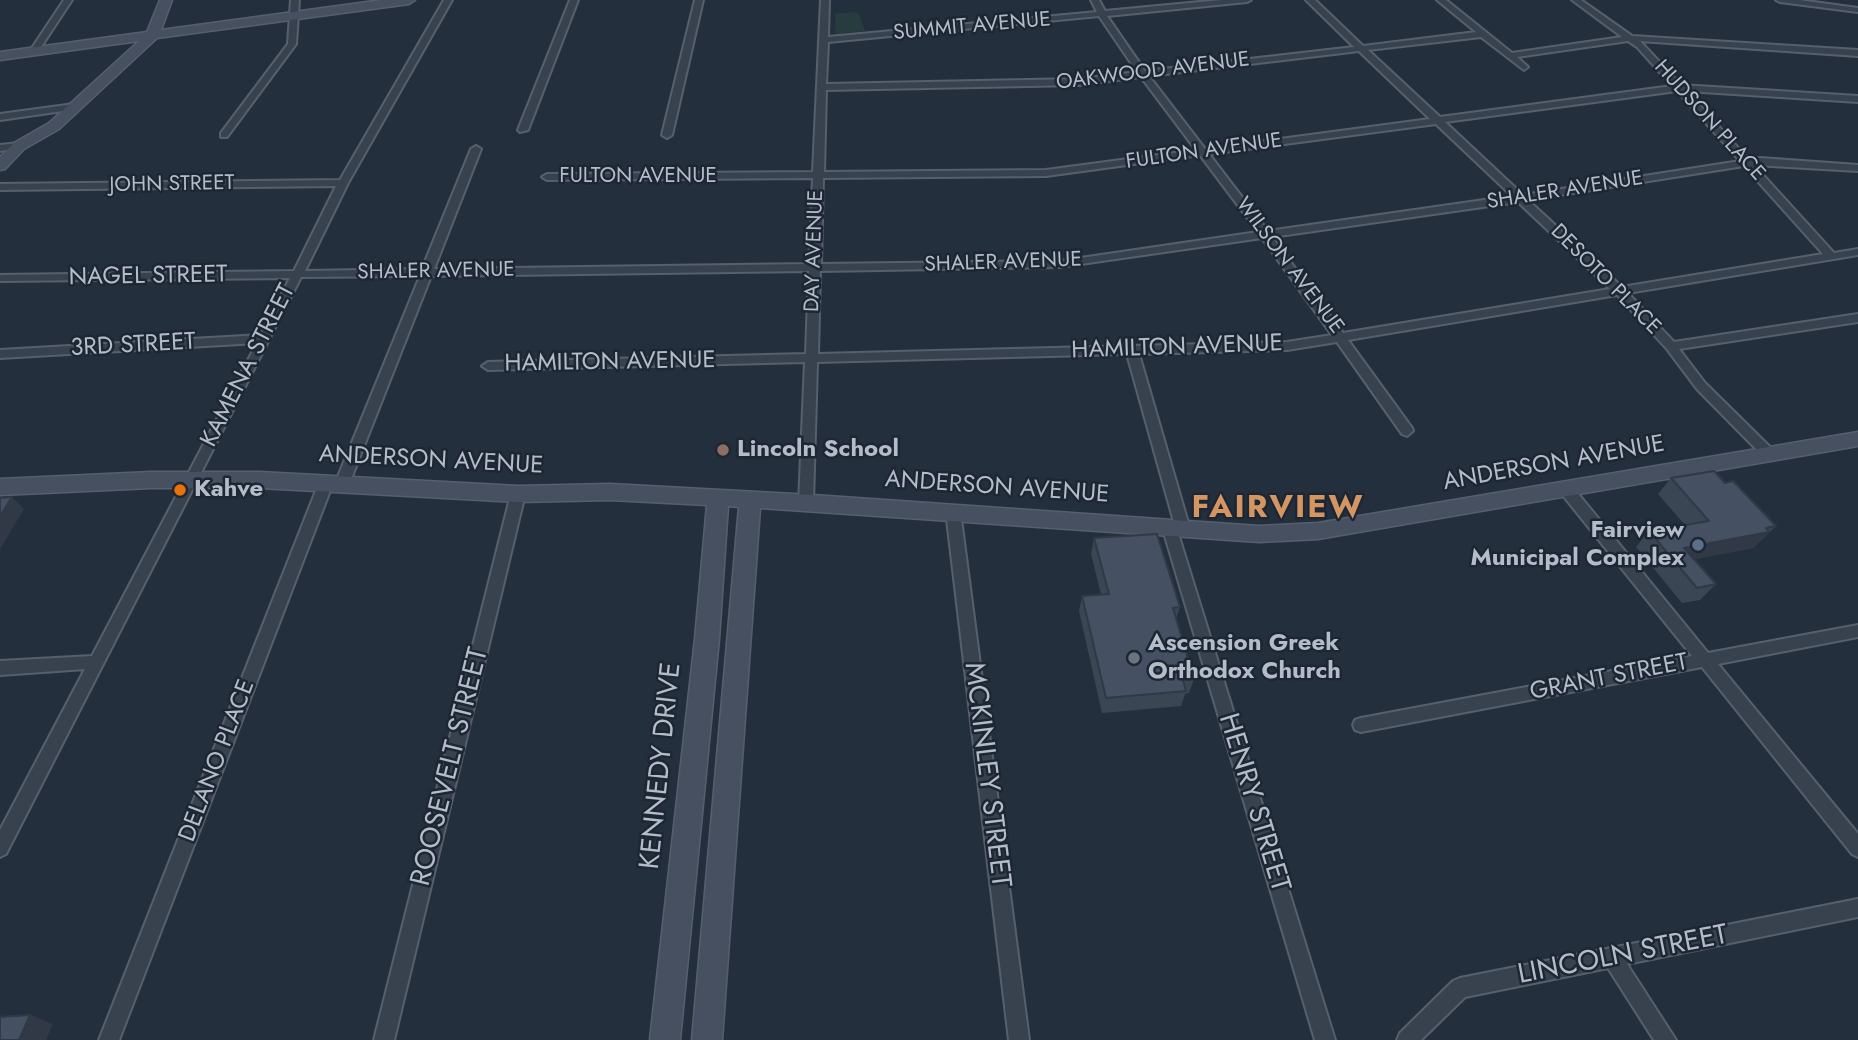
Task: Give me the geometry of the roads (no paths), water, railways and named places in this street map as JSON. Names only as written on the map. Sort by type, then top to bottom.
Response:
[{"type":"main road","points":[[0,166],[19,146],[54,126],[152,36],[166,0]]},
{"type":"main road","points":[[0,56],[409,0]]},
{"type":"main road","name":"ANDERSON AVENUE","points":[[0,487],[191,480],[334,483],[518,494],[610,492],[953,511],[1259,534],[1318,531],[1858,439]]},
{"type":"main road","name":"KENNEDY DRIVE","points":[[665,1040],[708,625],[718,498]]},
{"type":"main road","points":[[707,1040],[750,500]]},
{"type":"main road","points":[[708,625],[740,621]]},
{"type":"main road","points":[[694,761],[729,756]]},
{"type":"main road","points":[[678,912],[718,909]]},
{"type":"street","points":[[34,51],[68,0]]},
{"type":"street","points":[[224,135],[292,44],[295,0]]},
{"type":"street","name":"KAMENA STREET","points":[[0,848],[265,339],[343,183],[448,0]]},
{"type":"street","points":[[523,130],[574,0]]},
{"type":"street","points":[[667,135],[699,0]]},
{"type":"street","name":"DAY AVENUE","points":[[806,503],[825,0]]},
{"type":"street","name":"WILSON AVENUE","points":[[1095,0],[1101,15],[1142,74],[1266,234],[1407,431]]},
{"type":"street","name":"SUMMIT AVENUE","points":[[822,40],[1247,0]]},
{"type":"street","name":"DESOTO PLACE","points":[[1310,0],[1619,291],[1671,346],[1701,386],[1769,454]]},
{"type":"street","points":[[1441,0],[1524,67]]},
{"type":"street","name":"HUDSON PLACE","points":[[1576,0],[1630,38],[1680,89],[1830,255]]},
{"type":"street","points":[[1780,0],[1858,9]]},
{"type":"street","name":"OAKWOOD AVENUE","points":[[822,87],[1045,85],[1482,34]]},
{"type":"street","points":[[1509,56],[1630,38],[1858,53]]},
{"type":"street","name":"FULTON AVENUE","points":[[547,177],[1046,173],[1680,89],[1858,99]]},
{"type":"street","points":[[0,117],[74,107]]},
{"type":"street","points":[[0,148],[19,146]]},
{"type":"street","name":"DELANO PLACE","points":[[109,1040],[334,483],[428,272],[476,149]]},
{"type":"street","name":"SHALER AVENUE","points":[[295,275],[1060,264],[1746,163],[1806,164],[1858,169]]},
{"type":"street","name":"JOHN STREET","points":[[0,187],[343,183]]},
{"type":"street","name":"HAMILTON AVENUE","points":[[488,366],[1287,346],[1830,255],[1858,253]]},
{"type":"street","name":"NAGEL STREET","points":[[0,278],[295,275]]},
{"type":"street","points":[[1671,346],[1858,318]]},
{"type":"street","name":"3RD STREET","points":[[0,354],[265,339]]},
{"type":"street","name":"HENRY STREET","points":[[1132,349],[1176,526],[1325,1040]]},
{"type":"street","points":[[1566,489],[1858,848]]},
{"type":"street","name":"ROOSEVELT STREET","points":[[384,1040],[518,494]]},
{"type":"street","name":"MCKINLEY STREET","points":[[953,511],[1019,1040]]},
{"type":"street","name":"GRANT STREET","points":[[1361,725],[1858,631]]},
{"type":"street","points":[[0,668],[96,662]]},
{"type":"street","name":"LINCOLN STREET","points":[[1407,1040],[1460,988],[1858,908]]},
{"type":"street","points":[[1613,959],[1666,1040]]},
{"type":"place","name":"Lincoln School","points":[[723,450]]},
{"type":"place","name":"Kahve","points":[[180,490]]},
{"type":"place","name":"Fairview Municipal Complex","points":[[1698,545]]},
{"type":"place","name":"Ascension Greek Orthodox Church","points":[[1134,658]]},
{"type":"district","name":"FAIRVIEW","points":[[1278,509]]}]
